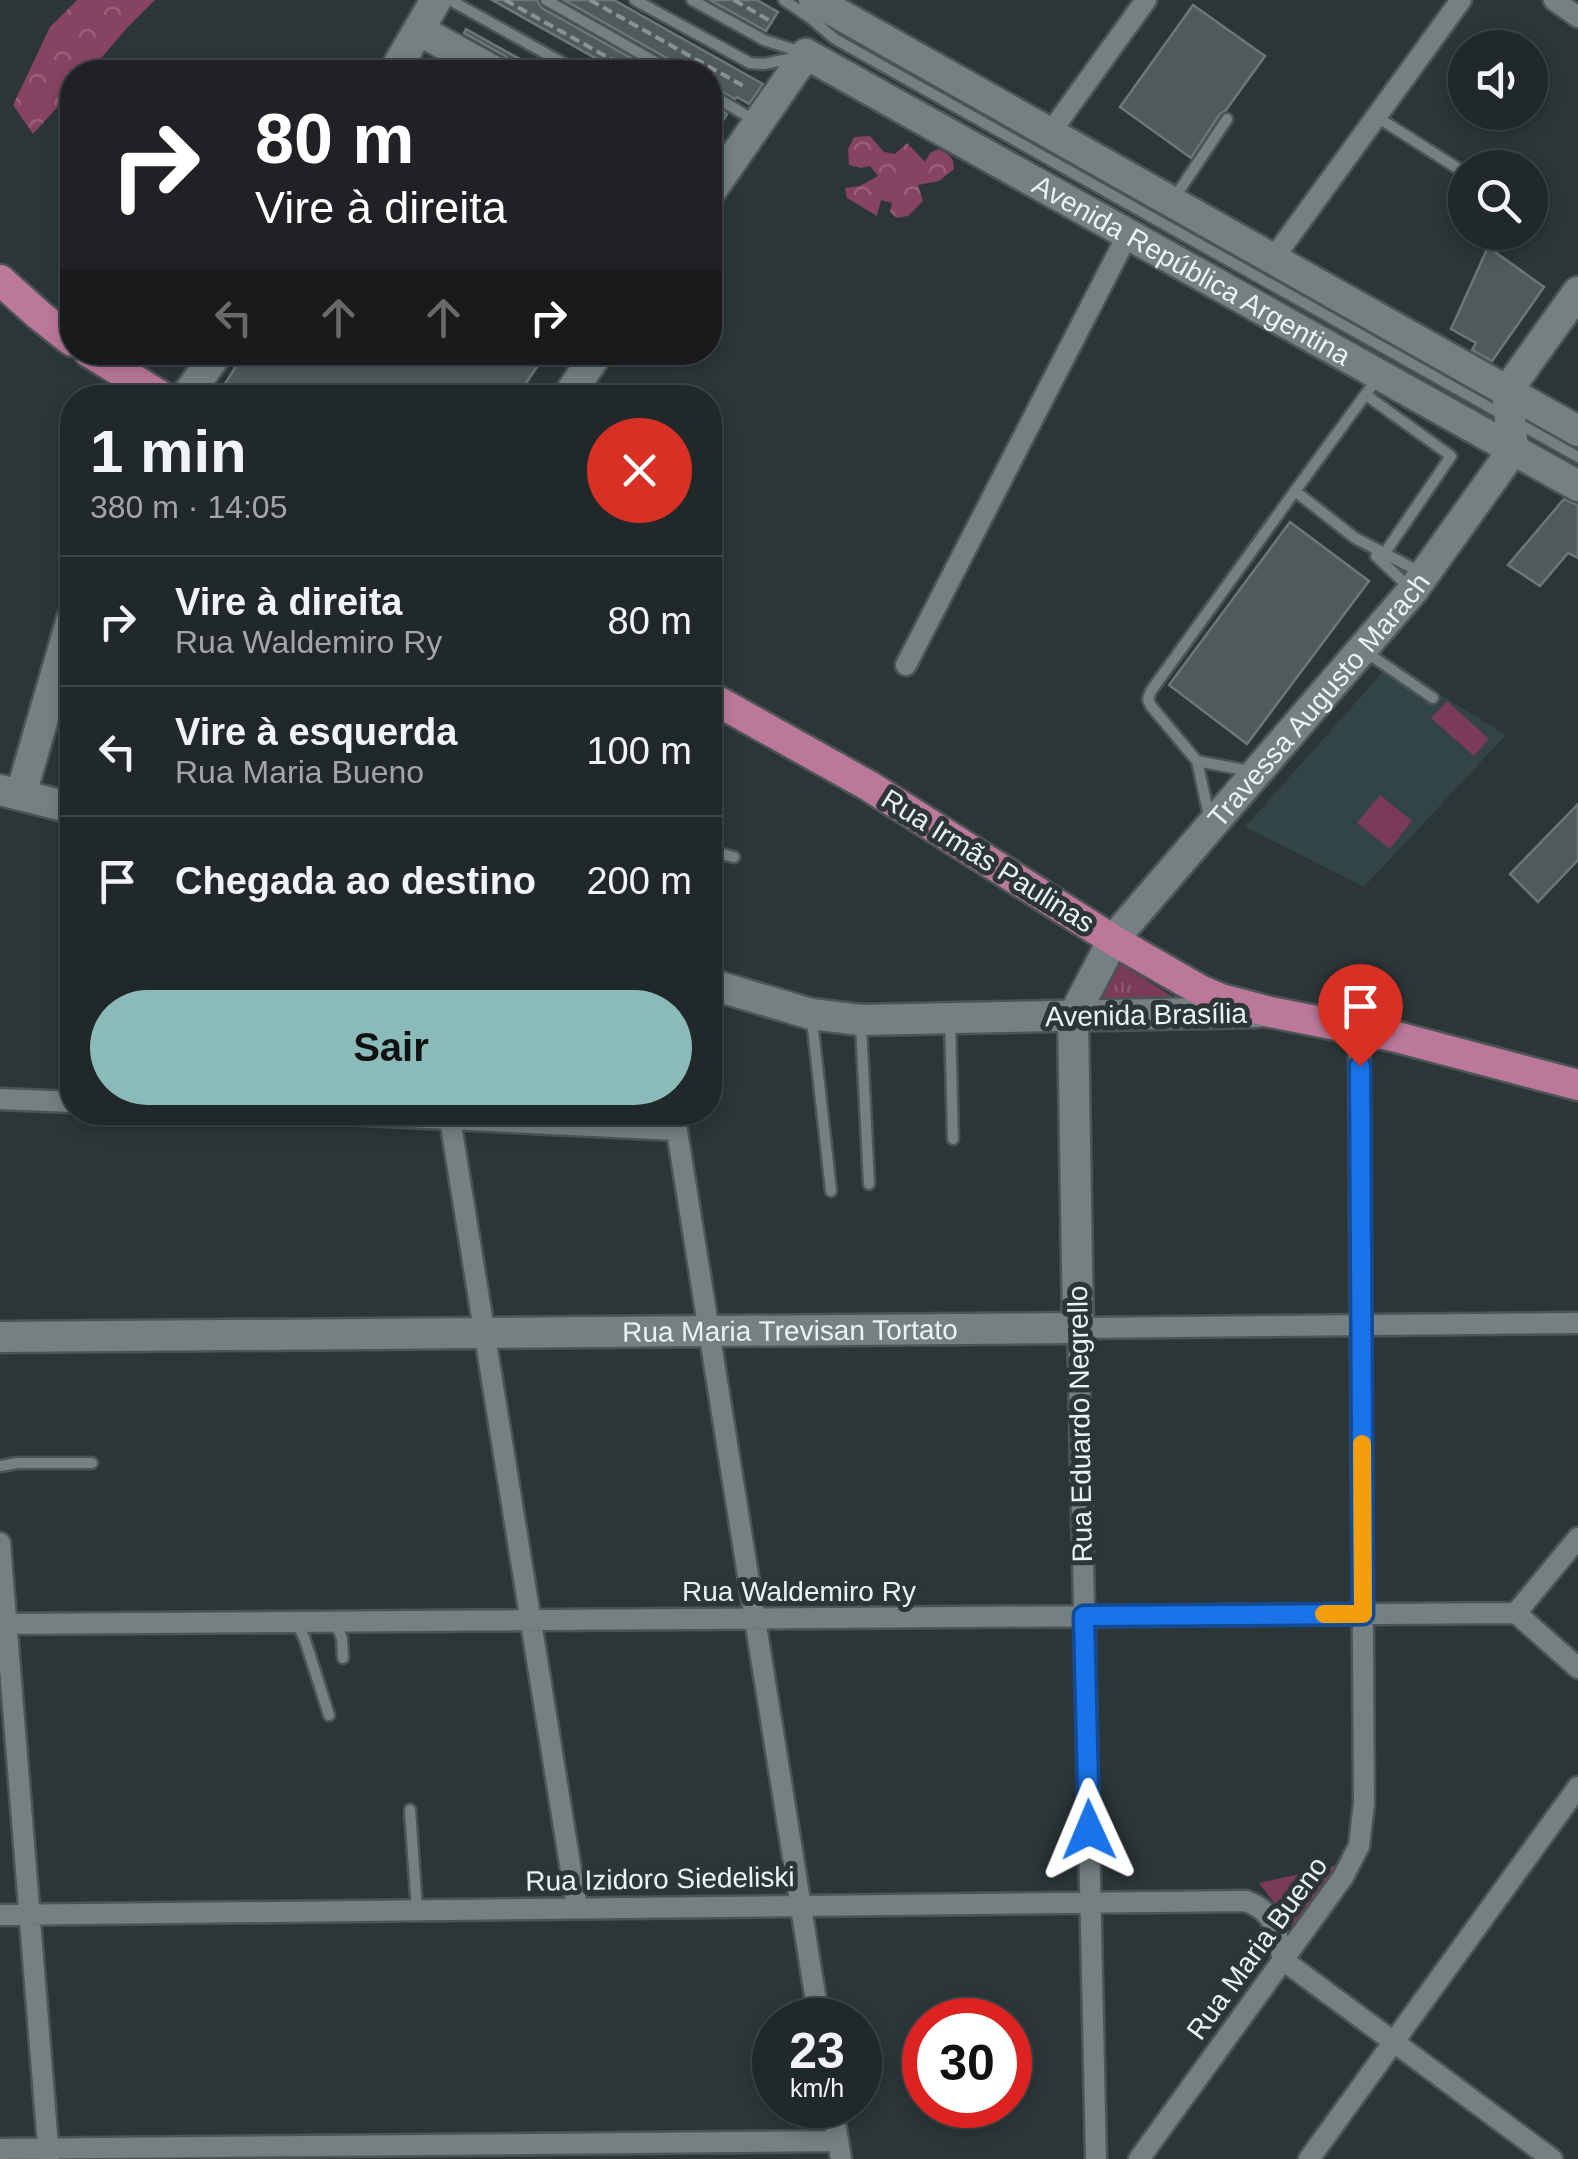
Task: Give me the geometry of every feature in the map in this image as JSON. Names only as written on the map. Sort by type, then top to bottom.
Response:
[{"type":"main road","points":[[401,60],[436,0]]},
{"type":"main road","points":[[722,153],[759,122],[806,54],[804,4]]},
{"type":"main road","name":"Avenida República Argentina","points":[[804,4],[1050,134],[1273,259],[1508,404],[1578,430]]},
{"type":"main road","points":[[419,30],[473,60]]},
{"type":"main road","name":"Avenida República Argentina","points":[[806,54],[1128,234],[1373,385],[1514,450],[1578,486]]},
{"type":"main road","points":[[0,280],[60,332]]},
{"type":"main road","points":[[1514,450],[1508,404],[1578,292]]},
{"type":"main road","points":[[111,365],[143,385]]},
{"type":"main road","name":"Travessa Augusto Marach","points":[[1114,940],[1418,582],[1514,450]]},
{"type":"main road","points":[[60,652],[10,792],[60,805]]},
{"type":"main road","name":"Rua Irmãs Paulinas","points":[[722,704],[869,786],[1200,990],[1270,1012]]},
{"type":"main road","name":"Rua Eduardo Negrello","points":[[1078,1328],[1073,1017],[1114,940]]},
{"type":"main road","name":"Avenida Brasília","points":[[722,988],[811,1014],[861,1020],[1270,1012],[1360,1029],[1578,1085]]},
{"type":"main road","name":"Rua Maria Trevisan Tortato","points":[[0,1337],[1078,1328]]},
{"type":"street","points":[[1050,134],[1146,0]]},
{"type":"street","points":[[1273,259],[1461,0]]},
{"type":"street","points":[[1554,0],[1578,18]]},
{"type":"street","points":[[906,664],[1128,234]]},
{"type":"street","name":"Rua Maria Bueno","points":[[1139,2159],[1343,1878],[1359,1846],[1364,1804],[1360,1029]]},
{"type":"street","points":[[0,1099],[60,1102]]},
{"type":"street","points":[[451,1125],[577,1908]]},
{"type":"street","points":[[677,1125],[815,1998]]},
{"type":"street","name":"Rua Maria Trevisan Tortato","points":[[1078,1328],[1578,1324]]},
{"type":"street","name":"Rua Eduardo Negrello","points":[[1078,1328],[1096,2159]]},
{"type":"street","points":[[1578,1538],[1516,1612],[1578,1668]]},
{"type":"street","points":[[0,1543],[3,1624],[49,2154]]},
{"type":"street","name":"Rua Waldemiro Ry","points":[[3,1624],[1516,1612]]},
{"type":"street","points":[[1309,2159],[1578,1787]]},
{"type":"street","name":"Rua Izidoro Siedeliski","points":[[0,1915],[1246,1900],[1268,1914],[1283,1960]]},
{"type":"street","points":[[1283,1960],[1552,2159]]},
{"type":"street","points":[[0,2148],[49,2154],[839,2150]]},
{"type":"lane","points":[[450,0],[558,60]]},
{"type":"lane","points":[[546,0],[652,60]]},
{"type":"lane","points":[[635,0],[750,63],[764,64],[806,54],[835,40]]},
{"type":"lane","points":[[692,0],[764,40],[806,54]]},
{"type":"lane","points":[[804,4],[835,40],[1508,404],[1578,456]]},
{"type":"lane","points":[[722,101],[759,122]]},
{"type":"lane","points":[[1376,116],[1448,162]]},
{"type":"lane","points":[[1171,202],[1227,119]]},
{"type":"lane","points":[[1211,827],[1197,761],[1151,706],[1150,691],[1373,385],[1451,456],[1383,556]]},
{"type":"lane","points":[[1294,492],[1418,582]]},
{"type":"lane","points":[[1383,556],[1418,582]]},
{"type":"lane","points":[[1362,649],[1432,698]]},
{"type":"lane","points":[[1197,761],[1258,772]]},
{"type":"lane","points":[[722,854],[734,857]]},
{"type":"lane","points":[[811,1014],[831,1191]]},
{"type":"lane","points":[[950,1019],[954,1139]]},
{"type":"lane","points":[[861,1020],[869,1184]]},
{"type":"lane","points":[[0,1466],[92,1464]]},
{"type":"lane","points":[[296,1622],[329,1714]]},
{"type":"lane","points":[[336,1622],[343,1658]]},
{"type":"lane","points":[[410,1810],[417,1910]]},
{"type":"path","points":[[505,0],[613,60]]},
{"type":"path","points":[[590,0],[697,60]]},
{"type":"path","points":[[734,0],[772,22]]},
{"type":"path","points":[[722,74],[747,88]]},
{"type":"shaded area","points":[[1390,664],[1506,735],[1364,887],[1245,827]]},
{"type":"green space","points":[[77,0],[155,0],[99,60],[60,60],[60,104],[33,134],[13,105],[50,27]]},
{"type":"green space","points":[[870,136],[884,152],[895,154],[907,143],[925,162],[938,149],[950,156],[954,169],[939,181],[918,185],[923,201],[908,216],[897,218],[890,212],[892,203],[881,200],[877,216],[847,198],[845,188],[860,186],[878,176],[870,166],[849,165],[848,149],[854,137]]},
{"type":"green space","points":[[1447,701],[1489,739],[1474,756],[1431,718]]},
{"type":"green space","points":[[1380,795],[1412,821],[1390,849],[1357,823]]},
{"type":"green space","points":[[1115,960],[1176,999],[1094,1002]]},
{"type":"green space","points":[[1340,1865],[1294,1929],[1259,1883]]},
{"type":"building","points":[[492,0],[537,0],[542,8],[635,60],[599,60]]},
{"type":"building","points":[[564,0],[614,0],[720,60],[670,60]]},
{"type":"building","points":[[710,0],[757,0],[778,12],[766,31]]},
{"type":"building","points":[[1193,5],[1265,56],[1191,158],[1120,107]]},
{"type":"building","points":[[466,29],[522,60],[508,60],[464,33]]},
{"type":"building","points":[[722,61],[763,84],[749,104],[722,92]]},
{"type":"building","points":[[1487,250],[1492,250],[1544,287],[1492,361],[1472,350],[1476,343],[1451,329]]},
{"type":"building","points":[[237,365],[538,365],[525,385],[224,385]]},
{"type":"building","points":[[1564,499],[1578,505],[1578,558],[1568,553],[1540,586],[1508,565]]},
{"type":"building","points":[[1290,522],[1369,581],[1247,744],[1169,685]]},
{"type":"building","points":[[1578,804],[1578,860],[1538,902],[1510,874]]},
{"type":"slow traffic","points":[[1324,1614],[1363,1614],[1362,1444]]},
{"type":"route","points":[[1089,1830],[1084,1616],[1363,1614],[1360,1066]]}]
